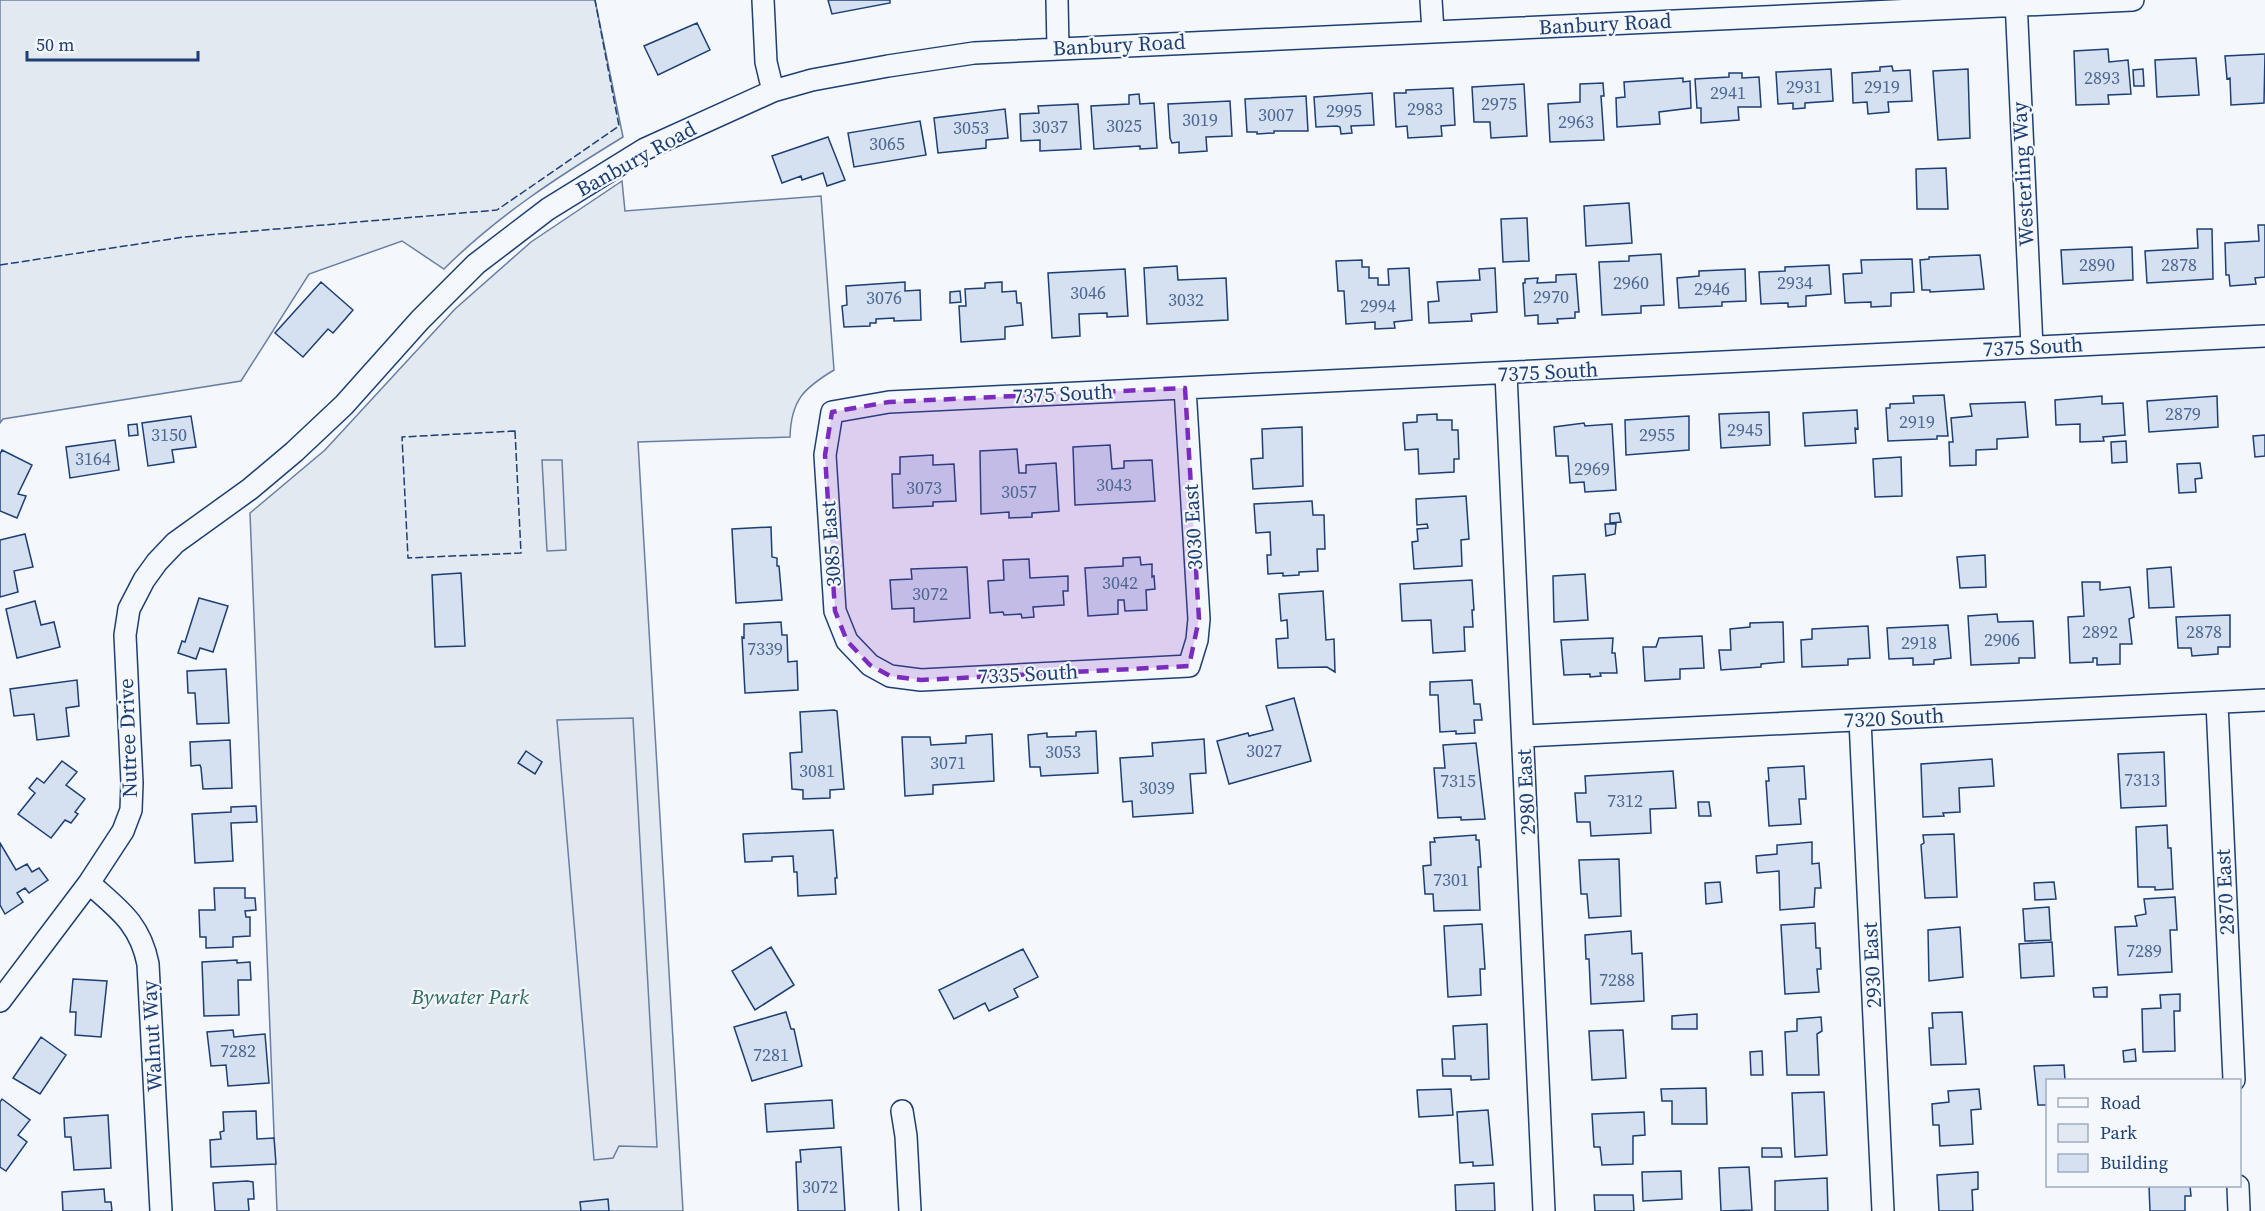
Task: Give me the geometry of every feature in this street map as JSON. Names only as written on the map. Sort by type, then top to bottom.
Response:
[{"type":"street","points":[[763,0],[766,62],[773,91]]},
{"type":"street","points":[[1057,0],[1058,48]]},
{"type":"street","points":[[1431,0],[1433,31]]},
{"type":"street","name":"Banbury Road","points":[[250,489],[344,405],[420,320],[476,264],[548,209],[645,149],[773,91],[812,80],[909,62],[974,53],[2016,3],[2133,0]]},
{"type":"street","name":"Westerling Way","points":[[2016,3],[2032,347]]},
{"type":"street","name":"7375 South","points":[[832,412],[889,402],[2265,336]]},
{"type":"street","name":"2980 East","points":[[1506,374],[1544,1211]]},
{"type":"street","name":"3030 East","points":[[1185,388],[1198,619],[1197,640],[1190,666]]},
{"type":"street","name":"3085 East","points":[[832,412],[825,455],[835,611],[847,641],[870,665]]},
{"type":"street","name":"Nutree Drive","points":[[3,990],[89,883],[123,831],[130,810],[132,783],[124,635],[129,609],[156,562],[169,549],[250,489]]},
{"type":"street","name":"7335 South","points":[[870,665],[890,676],[921,680],[1190,666]]},
{"type":"street","name":"7320 South","points":[[1523,736],[2265,700]]},
{"type":"street","name":"2870 East","points":[[2217,703],[2234,1079]]},
{"type":"street","name":"2930 East","points":[[1860,720],[1883,1211]]},
{"type":"street","name":"Walnut Way","points":[[89,883],[139,932],[145,948],[148,964],[161,1211]]},
{"type":"street","points":[[902,1111],[906,1136],[910,1211]]},
{"type":"street","points":[[2238,1187],[2239,1211]]},
{"type":"highlighted area","points":[[1185,388],[1199,619],[1189,666],[921,680],[890,676],[870,665],[847,641],[835,611],[825,455],[832,412],[889,402]]},
{"type":"green space","points":[[0,0],[595,0],[623,137],[507,214],[444,269],[402,241],[309,274],[241,381],[3,419],[0,423]]},
{"type":"green space","name":"Bywater Park","points":[[622,181],[625,211],[821,196],[834,370],[801,396],[793,413],[790,437],[638,442],[683,1211],[277,1211],[250,513],[325,450],[455,309],[531,242]]},
{"type":"shaded area","points":[[542,460],[562,460],[566,550],[547,551]]},
{"type":"shaded area","points":[[633,718],[657,1147],[619,1146],[613,1158],[594,1160],[557,720]]},
{"type":"building","points":[[828,0],[890,0],[890,3],[832,14]]},
{"type":"building","points":[[697,23],[710,50],[658,75],[644,46]]},
{"type":"building","points":[[2108,49],[2109,62],[2128,60],[2131,94],[2108,95],[2109,104],[2076,105],[2074,51]]},
{"type":"building","points":[[2265,54],[2264,103],[2231,105],[2230,78],[2227,79],[2225,56]]},
{"type":"building","points":[[2196,58],[2199,95],[2157,97],[2155,60]]},
{"type":"building","points":[[1892,66],[1893,71],[1910,70],[1912,101],[1888,102],[1889,112],[1868,114],[1867,102],[1853,103],[1852,73],[1880,71],[1880,67]]},
{"type":"building","points":[[1831,69],[1833,101],[1805,103],[1805,108],[1793,109],[1793,103],[1778,104],[1776,72]]},
{"type":"building","points":[[1968,69],[1970,138],[1938,140],[1933,71]]},
{"type":"building","points":[[2143,69],[2144,86],[2134,86],[2133,70]]},
{"type":"building","points":[[1729,73],[1742,73],[1742,78],[1759,77],[1761,107],[1738,107],[1739,120],[1701,123],[1701,108],[1697,108],[1695,79],[1729,77]]},
{"type":"building","points":[[1683,78],[1683,82],[1690,81],[1691,108],[1659,112],[1660,124],[1617,127],[1616,98],[1625,97],[1624,82]]},
{"type":"building","points":[[1603,83],[1604,96],[1601,96],[1604,140],[1550,142],[1548,104],[1580,102],[1580,84]]},
{"type":"building","points":[[1524,84],[1527,136],[1491,138],[1490,122],[1474,122],[1472,87]]},
{"type":"building","points":[[1453,88],[1455,125],[1441,126],[1442,136],[1408,138],[1407,126],[1396,127],[1394,93],[1406,93],[1406,90]]},
{"type":"building","points":[[1372,93],[1374,125],[1351,126],[1352,133],[1341,134],[1340,127],[1337,126],[1316,127],[1314,97]]},
{"type":"building","points":[[1139,94],[1140,104],[1154,103],[1157,148],[1140,149],[1140,146],[1094,149],[1091,106],[1129,104],[1129,95]]},
{"type":"building","points":[[1306,96],[1308,131],[1274,131],[1274,133],[1257,134],[1257,132],[1247,132],[1245,99]]},
{"type":"building","points":[[1230,101],[1232,136],[1206,137],[1207,151],[1179,153],[1179,142],[1172,143],[1170,138],[1168,104]]},
{"type":"building","points":[[1078,104],[1081,149],[1040,151],[1040,140],[1021,141],[1020,114],[1039,113],[1038,106]]},
{"type":"building","points":[[1005,109],[1008,138],[986,140],[986,148],[938,153],[934,118]]},
{"type":"building","points":[[920,121],[926,155],[854,167],[848,133]]},
{"type":"building","points":[[828,137],[845,180],[827,186],[823,173],[802,180],[801,176],[782,183],[772,156]]},
{"type":"building","points":[[1946,168],[1948,209],[1917,209],[1916,169]]},
{"type":"building","points":[[1629,203],[1632,243],[1586,246],[1584,206]]},
{"type":"building","points":[[1527,218],[1529,261],[1503,262],[1501,219]]},
{"type":"building","points":[[2258,225],[2265,225],[2265,277],[2255,278],[2256,284],[2230,286],[2229,275],[2226,275],[2225,243],[2259,241]]},
{"type":"building","points":[[2197,229],[2212,229],[2213,279],[2147,283],[2145,251],[2198,248]]},
{"type":"building","points":[[2132,247],[2133,280],[2063,284],[2061,250]]},
{"type":"building","points":[[1661,254],[1664,305],[1641,306],[1641,313],[1602,315],[1599,262],[1629,261],[1629,256]]},
{"type":"building","points":[[1980,255],[1984,289],[1930,292],[1930,290],[1922,290],[1920,260],[1929,259],[1929,257]]},
{"type":"building","points":[[1912,259],[1914,292],[1891,293],[1891,306],[1871,307],[1871,302],[1845,303],[1843,274],[1862,273],[1861,260]]},
{"type":"building","points":[[1362,260],[1362,267],[1369,267],[1369,278],[1378,278],[1378,285],[1389,285],[1388,269],[1409,268],[1412,320],[1394,322],[1395,328],[1375,329],[1375,322],[1346,324],[1344,291],[1338,291],[1336,261]]},
{"type":"building","points":[[1829,265],[1831,294],[1806,296],[1806,306],[1788,307],[1788,303],[1761,304],[1759,272],[1785,271],[1785,267]]},
{"type":"building","points":[[1177,266],[1178,280],[1226,278],[1228,320],[1147,324],[1144,268]]},
{"type":"building","points":[[1495,268],[1497,312],[1471,314],[1472,321],[1429,323],[1428,302],[1439,301],[1437,282],[1480,280],[1479,269]]},
{"type":"building","points":[[1125,269],[1128,316],[1107,317],[1107,313],[1079,314],[1080,336],[1052,338],[1048,273]]},
{"type":"building","points":[[1745,269],[1746,301],[1722,302],[1722,306],[1679,308],[1677,278],[1699,276],[1699,271]]},
{"type":"building","points":[[1576,274],[1579,312],[1575,312],[1575,318],[1557,319],[1558,323],[1538,324],[1538,315],[1525,316],[1523,283],[1525,279],[1538,278],[1537,283],[1556,282],[1556,275]]},
{"type":"building","points":[[321,282],[353,310],[333,333],[328,329],[303,357],[275,333]]},
{"type":"building","points":[[905,282],[905,291],[920,290],[921,320],[876,319],[876,323],[870,323],[870,326],[844,327],[842,306],[847,305],[846,286]]},
{"type":"building","points":[[1002,282],[1002,292],[1016,291],[1017,303],[1021,303],[1023,325],[1005,327],[1005,339],[961,342],[959,306],[966,306],[965,289],[985,288],[985,283]]},
{"type":"building","points":[[960,291],[961,302],[950,303],[950,292]]},
{"type":"building","points":[[1944,395],[1948,436],[1937,436],[1937,439],[1888,441],[1886,408],[1890,408],[1890,404],[1914,403],[1913,396]]},
{"type":"building","points":[[2102,396],[2102,404],[2123,403],[2125,435],[2103,437],[2104,441],[2080,442],[2080,424],[2056,425],[2055,400]]},
{"type":"building","points":[[2217,396],[2218,427],[2149,432],[2147,401]]},
{"type":"building","points":[[2025,402],[2028,437],[1997,439],[1997,449],[1976,450],[1976,465],[1950,466],[1949,442],[1953,442],[1951,418],[1972,416],[1970,404]]},
{"type":"building","points":[[1857,410],[1856,443],[1805,446],[1803,413]]},
{"type":"building","points":[[1769,412],[1770,445],[1721,448],[1719,414]]},
{"type":"building","points":[[1437,414],[1437,420],[1452,420],[1452,430],[1458,430],[1459,459],[1454,459],[1454,472],[1419,474],[1418,449],[1405,450],[1403,423],[1417,422],[1417,415]]},
{"type":"building","points":[[191,416],[196,447],[172,450],[174,462],[148,466],[142,423]]},
{"type":"building","points":[[1689,416],[1689,450],[1626,455],[1625,420]]},
{"type":"building","points":[[1584,423],[1585,426],[1612,424],[1616,490],[1585,492],[1584,482],[1570,483],[1568,456],[1556,456],[1554,427]]},
{"type":"building","points":[[137,424],[138,435],[129,436],[128,425]]},
{"type":"building","points":[[1302,427],[1303,486],[1253,489],[1251,459],[1263,458],[1262,429]]},
{"type":"building","points":[[2265,435],[2265,456],[2255,457],[2253,436]]},
{"type":"building","points":[[115,440],[119,470],[70,478],[66,447]]},
{"type":"building","points":[[2126,441],[2127,462],[2112,463],[2111,442]]},
{"type":"building","points":[[1110,445],[1112,469],[1124,468],[1124,461],[1152,460],[1155,501],[1075,505],[1073,447]]},
{"type":"building","points":[[1017,449],[1019,473],[1026,473],[1026,465],[1056,463],[1059,511],[1032,513],[1032,517],[1009,518],[1009,512],[981,514],[980,451]]},
{"type":"building","points":[[2,450],[32,465],[18,494],[26,496],[17,518],[0,511],[0,454]]},
{"type":"building","points":[[933,455],[933,465],[954,464],[956,501],[933,502],[933,506],[893,508],[892,474],[900,474],[900,457]]},
{"type":"building","points":[[1901,457],[1902,496],[1875,497],[1873,459]]},
{"type":"building","points":[[2200,463],[2202,478],[2195,479],[2196,492],[2179,493],[2177,464]]},
{"type":"building","points":[[1466,496],[1469,539],[1461,540],[1462,566],[1414,569],[1412,542],[1418,541],[1417,529],[1428,528],[1427,524],[1417,525],[1416,499]]},
{"type":"building","points":[[1312,501],[1313,515],[1324,515],[1325,549],[1317,549],[1318,571],[1283,576],[1283,573],[1268,574],[1267,555],[1271,555],[1270,532],[1256,533],[1254,504]]},
{"type":"building","points":[[1619,513],[1621,522],[1610,523],[1610,514]]},
{"type":"building","points":[[1605,524],[1616,524],[1615,534],[1606,536]]},
{"type":"building","points":[[771,527],[772,557],[777,558],[777,566],[779,566],[782,600],[736,603],[732,529]]},
{"type":"building","points":[[25,534],[33,567],[14,571],[18,592],[0,597],[0,540]]},
{"type":"building","points":[[1985,555],[1986,587],[1960,588],[1957,557]]},
{"type":"building","points":[[1140,557],[1141,565],[1152,564],[1152,577],[1154,576],[1155,589],[1146,590],[1147,610],[1125,611],[1124,600],[1118,600],[1118,614],[1088,616],[1085,568],[1123,566],[1123,558]]},
{"type":"building","points":[[1029,559],[1030,578],[1068,576],[1068,591],[1063,591],[1064,605],[1033,607],[1034,617],[1022,618],[1021,614],[1004,615],[1003,612],[990,613],[988,581],[1004,580],[1003,560]]},
{"type":"building","points":[[967,567],[970,618],[914,622],[914,608],[892,609],[890,580],[912,579],[911,569]]},
{"type":"building","points":[[2171,567],[2174,607],[2149,608],[2147,569]]},
{"type":"building","points":[[461,573],[465,646],[435,647],[432,575]]},
{"type":"building","points":[[1585,574],[1588,620],[1554,622],[1553,576]]},
{"type":"building","points":[[1472,580],[1473,627],[1464,627],[1465,651],[1433,653],[1431,620],[1402,621],[1400,584]]},
{"type":"building","points":[[2082,582],[2100,582],[2100,590],[2130,587],[2134,617],[2129,619],[2132,644],[2120,644],[2120,664],[2097,665],[2097,658],[2093,658],[2093,662],[2070,663],[2068,617],[2084,616]]},
{"type":"building","points":[[1323,591],[1326,640],[1334,639],[1335,672],[1327,667],[1278,668],[1276,639],[1288,638],[1287,620],[1281,621],[1279,594]]},
{"type":"building","points":[[199,598],[228,606],[213,652],[200,648],[196,659],[178,653],[182,641],[185,642]]},
{"type":"building","points":[[35,601],[41,625],[54,622],[60,647],[17,658],[6,609]]},
{"type":"building","points":[[1997,614],[1998,622],[2033,621],[2035,658],[2019,658],[2019,663],[1971,665],[1968,616]]},
{"type":"building","points":[[2230,615],[2230,647],[2218,647],[2218,654],[2192,656],[2191,648],[2178,648],[2176,617]]},
{"type":"building","points":[[781,622],[782,635],[787,635],[788,662],[797,661],[798,690],[745,693],[742,637],[744,638],[744,624]]},
{"type":"building","points":[[1783,622],[1784,662],[1761,664],[1761,667],[1721,670],[1719,650],[1731,650],[1730,629],[1750,627],[1750,623]]},
{"type":"building","points":[[1948,625],[1951,658],[1934,660],[1934,664],[1913,665],[1913,658],[1889,659],[1887,628]]},
{"type":"building","points":[[1868,626],[1870,658],[1848,659],[1848,665],[1802,667],[1801,640],[1812,639],[1812,629]]},
{"type":"building","points":[[1702,636],[1704,668],[1680,669],[1680,679],[1645,681],[1643,647],[1656,647],[1659,638]]},
{"type":"building","points":[[1613,638],[1612,653],[1615,653],[1617,673],[1600,673],[1601,676],[1590,677],[1590,674],[1564,675],[1561,640]]},
{"type":"building","points":[[226,669],[229,723],[197,724],[195,693],[188,693],[187,671]]},
{"type":"building","points":[[77,680],[79,706],[66,708],[69,736],[37,740],[34,714],[14,716],[10,689]]},
{"type":"building","points":[[1472,680],[1474,704],[1480,704],[1482,720],[1474,720],[1475,733],[1440,732],[1438,695],[1430,695],[1430,682]]},
{"type":"building","points":[[1294,698],[1311,761],[1229,784],[1217,741],[1248,733],[1249,736],[1273,730],[1266,706]]},
{"type":"building","points":[[837,711],[844,789],[830,790],[830,798],[803,799],[803,790],[792,789],[790,753],[802,752],[800,712]]},
{"type":"building","points":[[1096,731],[1098,773],[1041,776],[1040,767],[1030,767],[1028,735],[1047,733],[1047,737],[1076,736],[1076,732]]},
{"type":"building","points":[[992,734],[994,781],[933,785],[933,794],[905,796],[902,737],[930,737],[931,745],[966,743],[966,736]]},
{"type":"building","points":[[1204,739],[1206,773],[1190,774],[1193,813],[1133,817],[1132,801],[1123,802],[1120,758],[1153,756],[1152,743]]},
{"type":"building","points":[[230,740],[232,788],[203,789],[200,765],[191,766],[190,742]]},
{"type":"building","points":[[1476,743],[1485,819],[1438,818],[1434,768],[1445,768],[1443,745]]},
{"type":"building","points":[[526,751],[542,762],[535,774],[518,763]]},
{"type":"building","points":[[2164,752],[2166,806],[2121,808],[2118,754]]},
{"type":"building","points":[[1992,759],[1994,786],[1959,788],[1960,812],[1943,813],[1944,816],[1923,817],[1921,764]]},
{"type":"building","points":[[62,761],[77,772],[66,785],[85,799],[75,812],[78,814],[71,823],[65,820],[51,838],[18,814],[35,793],[29,788],[37,778],[44,783]]},
{"type":"building","points":[[1804,766],[1806,799],[1799,799],[1801,824],[1769,826],[1766,781],[1769,781],[1768,768]]},
{"type":"building","points":[[1673,771],[1676,808],[1650,809],[1651,833],[1591,836],[1590,822],[1577,822],[1575,793],[1586,793],[1585,776]]},
{"type":"building","points":[[1698,802],[1709,802],[1711,816],[1699,816]]},
{"type":"building","points":[[256,806],[257,822],[231,823],[233,861],[195,863],[192,814],[231,812],[231,807]]},
{"type":"building","points":[[2167,825],[2168,848],[2171,848],[2173,889],[2155,890],[2155,887],[2138,887],[2136,827]]},
{"type":"building","points":[[833,830],[836,894],[798,896],[797,872],[794,872],[793,856],[772,857],[772,861],[745,862],[743,834]]},
{"type":"building","points":[[1954,834],[1957,897],[1925,898],[1921,845],[1924,843],[1923,835]]},
{"type":"building","points":[[1476,835],[1476,840],[1479,840],[1481,867],[1478,867],[1480,910],[1434,911],[1433,894],[1425,894],[1423,866],[1431,865],[1430,842],[1435,842],[1434,838]]},
{"type":"building","points":[[1812,842],[1812,864],[1819,863],[1821,888],[1815,888],[1814,907],[1780,910],[1779,871],[1757,873],[1756,856],[1777,854],[1777,845]]},
{"type":"building","points":[[0,843],[16,870],[27,864],[32,872],[39,868],[48,880],[29,893],[25,888],[17,893],[23,902],[5,914],[0,905]]},
{"type":"building","points":[[1619,859],[1621,916],[1589,918],[1587,894],[1581,894],[1579,860]]},
{"type":"building","points":[[1720,882],[1722,902],[1706,904],[1705,883]]},
{"type":"building","points":[[2054,882],[2056,899],[2035,900],[2034,883]]},
{"type":"building","points":[[214,888],[245,888],[245,898],[255,898],[256,910],[245,911],[246,917],[250,917],[250,936],[233,937],[233,947],[206,948],[206,937],[200,937],[199,910],[215,910]]},
{"type":"building","points":[[2175,897],[2177,930],[2170,930],[2172,972],[2118,975],[2115,927],[2137,926],[2135,916],[2146,914],[2144,899]]},
{"type":"building","points":[[2049,907],[2051,940],[2025,941],[2023,909]]},
{"type":"building","points":[[1815,923],[1816,948],[1820,948],[1821,969],[1817,969],[1819,992],[1785,994],[1781,925]]},
{"type":"building","points":[[1482,924],[1485,969],[1480,969],[1481,995],[1448,997],[1444,926]]},
{"type":"building","points":[[1960,927],[1963,977],[1929,981],[1928,930]]},
{"type":"building","points":[[1631,931],[1632,954],[1642,953],[1644,1001],[1591,1004],[1589,959],[1586,959],[1585,935]]},
{"type":"building","points":[[2052,942],[2054,976],[2021,978],[2019,944]]},
{"type":"building","points":[[771,947],[794,985],[755,1010],[732,971]]},
{"type":"building","points":[[1023,949],[1038,977],[1014,989],[1018,997],[989,1011],[985,1003],[954,1019],[939,990]]},
{"type":"building","points":[[237,960],[237,963],[250,962],[251,980],[238,980],[239,1015],[204,1016],[202,962]]},
{"type":"building","points":[[73,979],[107,981],[101,1037],[75,1035],[76,1012],[70,1012]]},
{"type":"building","points":[[2107,987],[2107,997],[2094,997],[2093,988]]},
{"type":"building","points":[[2180,994],[2180,1011],[2174,1011],[2175,1051],[2143,1052],[2142,1009],[2161,1008],[2160,995]]},
{"type":"building","points":[[786,1012],[791,1029],[794,1029],[802,1066],[752,1081],[734,1027]]},
{"type":"building","points":[[1962,1012],[1966,1064],[1931,1065],[1929,1028],[1933,1028],[1932,1013]]},
{"type":"building","points":[[1697,1014],[1697,1029],[1672,1029],[1672,1016]]},
{"type":"building","points":[[1821,1017],[1822,1031],[1817,1034],[1819,1075],[1787,1075],[1785,1032],[1797,1031],[1797,1019]]},
{"type":"building","points":[[1487,1024],[1489,1079],[1471,1080],[1471,1076],[1443,1076],[1442,1059],[1455,1059],[1453,1026]]},
{"type":"building","points":[[233,1030],[234,1037],[265,1034],[269,1083],[228,1086],[226,1065],[211,1066],[207,1032]]},
{"type":"building","points":[[1623,1030],[1626,1078],[1592,1080],[1589,1031]]},
{"type":"building","points":[[41,1037],[66,1055],[40,1094],[13,1078]]},
{"type":"building","points":[[2135,1049],[2136,1061],[2124,1062],[2123,1051]]},
{"type":"building","points":[[1762,1051],[1763,1075],[1751,1075],[1750,1052]]},
{"type":"building","points":[[2064,1065],[2065,1079],[2046,1079],[2046,1105],[2038,1105],[2034,1066]]},
{"type":"building","points":[[1706,1088],[1707,1124],[1672,1124],[1672,1101],[1662,1101],[1661,1089]]},
{"type":"building","points":[[1451,1089],[1453,1115],[1419,1117],[1417,1090]]},
{"type":"building","points":[[1979,1089],[1981,1109],[1971,1110],[1973,1144],[1940,1146],[1939,1125],[1933,1125],[1932,1104],[1949,1102],[1948,1091]]},
{"type":"building","points":[[1824,1092],[1827,1155],[1795,1157],[1792,1093]]},
{"type":"building","points":[[2,1099],[30,1120],[18,1135],[27,1142],[6,1171],[0,1167],[0,1102]]},
{"type":"building","points":[[832,1100],[834,1128],[767,1132],[765,1104]]},
{"type":"building","points":[[1488,1110],[1493,1165],[1473,1166],[1473,1162],[1460,1163],[1457,1112]]},
{"type":"building","points":[[256,1111],[257,1139],[274,1138],[276,1164],[211,1167],[210,1140],[221,1139],[220,1132],[224,1131],[223,1112]]},
{"type":"building","points":[[1644,1112],[1645,1135],[1633,1136],[1633,1164],[1602,1165],[1600,1147],[1594,1147],[1592,1114]]},
{"type":"building","points":[[108,1115],[111,1168],[74,1170],[71,1137],[65,1137],[64,1118]]},
{"type":"building","points":[[841,1147],[845,1211],[798,1211],[796,1162],[801,1162],[800,1150]]},
{"type":"building","points":[[1762,1148],[1781,1148],[1782,1157],[1762,1157]]},
{"type":"building","points":[[1749,1167],[1752,1210],[1721,1211],[1719,1168]]},
{"type":"building","points":[[1681,1171],[1682,1199],[1643,1201],[1642,1172]]},
{"type":"building","points":[[1978,1172],[1978,1189],[1972,1190],[1973,1211],[1939,1211],[1937,1175]]},
{"type":"building","points":[[1827,1178],[1828,1211],[1775,1211],[1775,1181]]},
{"type":"building","points":[[253,1182],[254,1199],[248,1199],[249,1211],[215,1211],[213,1183]]},
{"type":"building","points":[[1494,1183],[1495,1211],[1456,1211],[1455,1185]]},
{"type":"building","points":[[2149,1187],[2190,1187],[2191,1196],[2185,1196],[2185,1211],[2150,1211]]},
{"type":"building","points":[[104,1189],[105,1202],[111,1202],[112,1211],[63,1211],[62,1192]]},
{"type":"building","points":[[1594,1195],[1633,1195],[1634,1211],[1595,1211]]},
{"type":"building","points":[[608,1199],[609,1211],[581,1211],[580,1202]]},
{"type":"fence","points":[[0,265],[184,237],[497,210],[619,126],[595,0]]},
{"type":"fence","points":[[515,431],[521,553],[408,558],[402,437],[515,431]]}]
